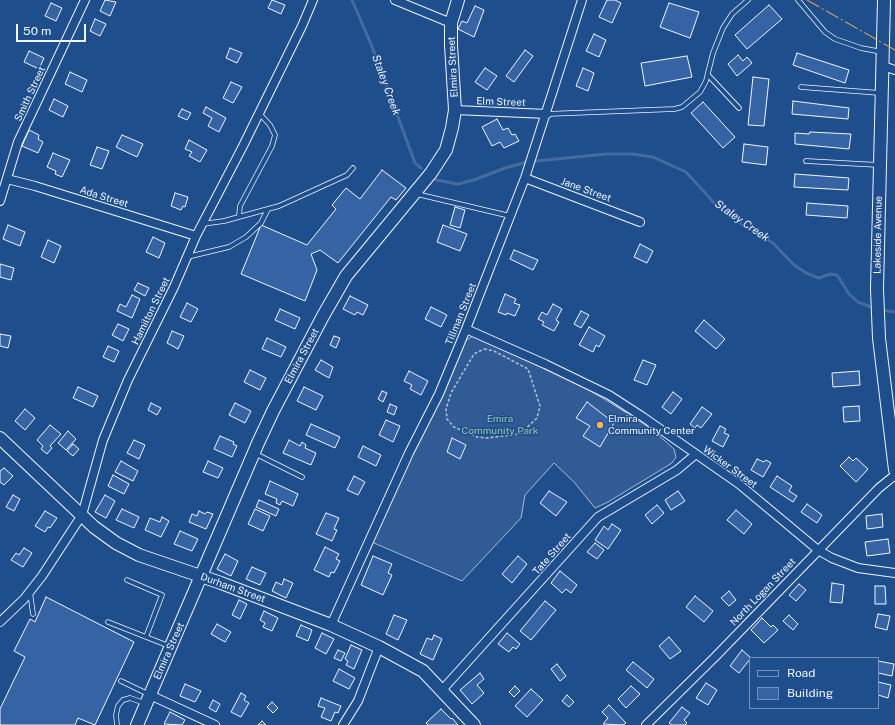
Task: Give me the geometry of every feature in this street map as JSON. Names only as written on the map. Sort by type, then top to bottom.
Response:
[{"type":"street","name":"Smith Street","points":[[0,201],[18,142],[86,0]]},
{"type":"street","name":"Hamilton Street","points":[[0,622],[30,592],[58,554],[82,515],[103,440],[128,380],[174,287],[196,236],[259,113],[302,26],[313,0]]},
{"type":"street","points":[[395,0],[451,23]]},
{"type":"street","name":"Elmira Street","points":[[137,725],[273,411],[323,316],[346,276],[415,193],[446,150],[455,110],[451,23],[458,0]]},
{"type":"street","name":"Tillman Street","points":[[331,625],[408,453],[439,394],[466,329],[526,178],[582,0]]},
{"type":"street","name":"Lakeside Avenue","points":[[884,0],[877,289],[879,338],[895,470]]},
{"type":"street","points":[[883,66],[895,70]]},
{"type":"street","name":"Elm Street","points":[[455,110],[546,114]]},
{"type":"street","name":"Jane Street","points":[[526,178],[640,222]]},
{"type":"street","name":"Ada Street","points":[[6,179],[35,186],[196,236]]},
{"type":"street","name":"Wicker Street","points":[[466,329],[609,395],[644,417],[740,484],[818,550],[832,558],[858,568],[895,573]]},
{"type":"street","name":"Durham Street","points":[[0,438],[82,515],[106,536],[122,546],[152,560],[201,576],[331,625],[379,647],[423,671],[474,725]]},
{"type":"street","name":"Tate Street","points":[[442,690],[598,516],[677,470],[696,454]]},
{"type":"street","name":"North Logan Street","points":[[646,725],[715,657],[879,488],[895,475]]},
{"type":"street","points":[[343,725],[358,701],[379,647]]},
{"type":"street","points":[[149,698],[215,725]]},
{"type":"lane","points":[[546,114],[674,109],[682,107],[696,97],[708,75],[713,53],[723,28],[732,14],[748,0]]},
{"type":"lane","points":[[798,0],[817,23],[835,39],[861,48],[883,52]]},
{"type":"lane","points":[[708,75],[739,108]]},
{"type":"lane","points":[[801,86],[882,93]]},
{"type":"lane","points":[[239,216],[240,206],[272,146],[275,135],[270,125],[259,113]]},
{"type":"lane","points":[[806,161],[880,165]]},
{"type":"lane","points":[[202,224],[279,206],[347,175],[353,168]]},
{"type":"lane","points":[[415,193],[510,216]]},
{"type":"lane","points":[[187,257],[229,247],[246,237],[262,222],[268,209]]},
{"type":"lane","points":[[254,453],[302,477]]},
{"type":"lane","points":[[127,580],[162,595],[146,637]]},
{"type":"lane","points":[[30,592],[33,614]]},
{"type":"lane","points":[[108,622],[171,647]]},
{"type":"lane","points":[[121,681],[149,698]]},
{"type":"lane","points":[[117,725],[118,706],[123,700],[130,698],[149,698]]},
{"type":"path","points":[[484,349],[494,351],[528,369],[540,406],[537,418],[520,434],[500,436],[487,438],[467,434],[454,427],[447,419],[446,410],[451,393],[474,354],[484,349]]},
{"type":"shaded area","name":"Emira Community Park","points":[[473,336],[586,388],[644,424],[674,449],[676,457],[672,463],[608,502],[595,508],[574,482],[554,463],[525,495],[521,518],[462,581],[374,543],[372,539],[465,341]]},
{"type":"building","points":[[105,0],[116,2],[110,16],[100,11]]},
{"type":"building","points":[[272,0],[285,5],[281,14],[268,8]]},
{"type":"building","points":[[607,0],[615,0],[621,3],[612,23],[599,17]]},
{"type":"building","points":[[51,3],[62,8],[56,21],[45,16]]},
{"type":"building","points":[[669,3],[699,12],[690,38],[660,27]]},
{"type":"building","points":[[769,5],[782,19],[747,49],[735,35]]},
{"type":"building","points":[[475,6],[484,10],[474,37],[458,29],[462,21],[467,23]]},
{"type":"building","points":[[95,19],[106,24],[100,36],[90,31]]},
{"type":"building","points":[[594,34],[606,40],[599,57],[586,51]]},
{"type":"building","points":[[230,48],[242,53],[237,63],[226,58]]},
{"type":"building","points":[[525,50],[533,56],[514,82],[506,76]]},
{"type":"building","points":[[29,51],[44,58],[39,69],[24,62]]},
{"type":"building","points":[[797,53],[849,70],[845,83],[793,65]]},
{"type":"building","points":[[738,55],[743,61],[747,57],[752,63],[737,76],[728,64]]},
{"type":"building","points":[[687,56],[692,77],[645,86],[641,63]]},
{"type":"building","points":[[485,68],[497,76],[487,90],[475,82]]},
{"type":"building","points":[[583,68],[594,73],[588,91],[576,86]]},
{"type":"building","points":[[70,72],[87,80],[82,92],[65,84]]},
{"type":"building","points":[[753,77],[769,79],[764,126],[748,125]]},
{"type":"building","points":[[231,82],[242,87],[233,103],[223,98]]},
{"type":"building","points":[[54,99],[68,106],[63,117],[49,110]]},
{"type":"building","points":[[793,101],[849,108],[848,119],[792,114]]},
{"type":"building","points":[[703,102],[735,137],[723,148],[691,113]]},
{"type":"building","points":[[206,107],[226,118],[219,132],[208,126],[212,118],[203,113]]},
{"type":"building","points":[[182,109],[191,113],[187,120],[178,116]]},
{"type":"building","points":[[497,119],[503,130],[508,128],[512,135],[515,134],[519,141],[504,148],[500,142],[492,146],[482,127]]},
{"type":"building","points":[[29,130],[39,135],[38,139],[43,142],[38,153],[22,146]]},
{"type":"building","points":[[810,132],[851,134],[849,149],[795,144],[795,133],[809,134]]},
{"type":"building","points":[[122,135],[143,144],[137,157],[116,147]]},
{"type":"building","points":[[189,140],[207,150],[200,162],[189,156],[192,152],[185,149]]},
{"type":"building","points":[[744,144],[768,147],[766,165],[742,162]]},
{"type":"building","points":[[97,147],[109,151],[102,169],[90,165]]},
{"type":"building","points":[[53,153],[70,160],[62,177],[55,174],[56,171],[47,167]]},
{"type":"building","points":[[382,170],[406,188],[396,200],[391,197],[338,263],[320,250],[311,254],[317,270],[305,301],[241,274],[261,225],[307,245],[336,209],[332,205],[346,188],[360,199]]},
{"type":"building","points":[[795,174],[849,178],[848,190],[794,187]]},
{"type":"building","points":[[175,193],[188,197],[185,207],[183,206],[181,210],[171,206]]},
{"type":"building","points":[[807,203],[848,206],[847,218],[806,215]]},
{"type":"building","points":[[455,207],[465,210],[460,228],[450,225]]},
{"type":"building","points":[[8,225],[25,232],[20,246],[3,239]]},
{"type":"building","points":[[443,225],[467,234],[460,251],[437,242]]},
{"type":"building","points":[[153,237],[165,243],[159,258],[146,252]]},
{"type":"building","points":[[48,240],[61,246],[54,263],[41,257]]},
{"type":"building","points":[[640,244],[653,251],[647,263],[634,257]]},
{"type":"building","points":[[514,250],[538,260],[533,270],[510,259]]},
{"type":"building","points":[[0,264],[14,268],[11,280],[0,277]]},
{"type":"building","points":[[138,283],[149,288],[145,296],[134,290]]},
{"type":"building","points":[[505,294],[516,299],[514,303],[520,305],[515,316],[498,312]]},
{"type":"building","points":[[132,295],[140,299],[132,318],[117,311],[120,304],[126,307]]},
{"type":"building","points":[[350,296],[368,305],[363,315],[357,312],[355,315],[343,309]]},
{"type":"building","points":[[187,303],[198,309],[191,322],[180,317]]},
{"type":"building","points":[[553,304],[562,309],[556,320],[559,322],[554,331],[542,325],[544,322],[538,319],[542,312],[547,315]]},
{"type":"building","points":[[431,307],[447,315],[441,327],[425,319]]},
{"type":"building","points":[[280,309],[300,318],[295,329],[275,320]]},
{"type":"building","points":[[581,311],[589,315],[581,328],[574,324]]},
{"type":"building","points":[[704,320],[725,339],[716,349],[695,331]]},
{"type":"building","points":[[118,324],[129,329],[123,341],[112,335]]},
{"type":"building","points":[[589,327],[605,336],[599,347],[596,345],[593,352],[579,345]]},
{"type":"building","points":[[172,331],[184,336],[178,349],[167,343]]},
{"type":"building","points":[[0,334],[11,336],[8,348],[0,346]]},
{"type":"building","points":[[334,336],[340,338],[336,348],[330,345]]},
{"type":"building","points":[[267,338],[286,347],[281,357],[262,349]]},
{"type":"building","points":[[108,346],[119,351],[114,362],[103,357]]},
{"type":"building","points":[[321,360],[333,367],[329,378],[315,370]]},
{"type":"building","points":[[643,360],[656,365],[647,385],[634,380]]},
{"type":"building","points":[[250,370],[266,378],[260,390],[244,382]]},
{"type":"building","points":[[409,371],[428,381],[421,395],[410,389],[412,385],[404,381]]},
{"type":"building","points":[[859,371],[860,385],[833,387],[832,373]]},
{"type":"building","points":[[78,387],[98,396],[93,407],[73,398]]},
{"type":"building","points":[[304,387],[323,396],[316,410],[297,401]]},
{"type":"building","points":[[382,391],[387,393],[383,402],[378,399]]},
{"type":"building","points":[[673,392],[682,399],[671,414],[662,407]]},
{"type":"building","name":"Elmira Community Center","points":[[587,402],[614,423],[600,447],[583,436],[590,426],[576,418]]},
{"type":"building","points":[[151,403],[161,408],[157,415],[148,410]]},
{"type":"building","points":[[235,403],[251,411],[245,423],[229,415]]},
{"type":"building","points":[[390,404],[397,407],[394,415],[387,412]]},
{"type":"building","points":[[859,406],[860,421],[844,422],[843,407]]},
{"type":"building","points":[[702,407],[712,414],[701,428],[697,425],[695,428],[690,424]]},
{"type":"building","points":[[25,409],[35,418],[25,430],[15,421]]},
{"type":"building","points":[[386,420],[400,426],[393,442],[379,435]]},
{"type":"building","points":[[311,424],[340,437],[335,448],[306,435]]},
{"type":"building","points":[[50,425],[61,434],[50,446],[52,448],[47,454],[41,449],[43,446],[37,440]]},
{"type":"building","points":[[720,426],[726,429],[724,433],[729,435],[723,447],[712,441]]},
{"type":"building","points":[[68,431],[76,439],[66,450],[58,443]]},
{"type":"building","points":[[220,436],[234,442],[233,444],[237,446],[232,457],[214,449]]},
{"type":"building","points":[[452,438],[466,445],[460,459],[447,452]]},
{"type":"building","points":[[134,440],[145,445],[139,459],[127,453]]},
{"type":"building","points":[[289,440],[300,446],[302,442],[306,445],[305,448],[316,453],[311,465],[283,453]]},
{"type":"building","points":[[73,444],[79,449],[73,456],[67,451]]},
{"type":"building","points":[[363,446],[381,455],[376,466],[358,457]]},
{"type":"building","points":[[849,457],[853,461],[856,458],[868,469],[856,482],[840,466]]},
{"type":"building","points":[[757,459],[764,462],[766,460],[771,463],[763,477],[751,470]]},
{"type":"building","points":[[121,461],[138,471],[133,481],[115,472]]},
{"type":"building","points":[[208,461],[223,468],[218,478],[203,472]]},
{"type":"building","points":[[4,468],[13,476],[4,485],[0,482],[0,471]]},
{"type":"building","points":[[113,475],[129,484],[124,494],[108,486]]},
{"type":"building","points":[[354,476],[365,482],[358,495],[347,490]]},
{"type":"building","points":[[777,476],[792,486],[789,491],[797,496],[793,502],[770,487]]},
{"type":"building","points":[[270,481],[298,494],[293,506],[282,501],[280,505],[276,503],[277,499],[265,494]]},
{"type":"building","points":[[549,491],[567,502],[556,516],[540,503]]},
{"type":"building","points":[[678,491],[685,501],[671,510],[665,500]]},
{"type":"building","points":[[13,495],[20,499],[14,511],[6,507]]},
{"type":"building","points":[[105,495],[115,501],[106,518],[95,512]]},
{"type":"building","points":[[259,500],[279,509],[276,516],[256,507]]},
{"type":"building","points":[[807,504],[822,515],[817,523],[801,512]]},
{"type":"building","points":[[657,505],[664,513],[652,524],[645,515]]},
{"type":"building","points":[[122,509],[139,517],[134,528],[116,520]]},
{"type":"building","points":[[255,509],[270,516],[263,531],[248,524]]},
{"type":"building","points":[[736,510],[752,524],[744,534],[727,520]]},
{"type":"building","points":[[45,511],[57,518],[45,532],[35,526]]},
{"type":"building","points":[[199,511],[205,514],[207,512],[213,514],[206,529],[189,522],[192,514],[197,516]]},
{"type":"building","points":[[326,513],[339,518],[334,529],[337,530],[332,541],[316,534]]},
{"type":"building","points":[[882,514],[883,527],[867,529],[866,516]]},
{"type":"building","points":[[162,517],[169,521],[161,537],[145,530],[150,518],[160,522]]},
{"type":"building","points":[[612,524],[621,530],[608,549],[595,540],[604,526],[608,530]]},
{"type":"building","points":[[180,531],[198,539],[192,551],[174,544]]},
{"type":"building","points":[[888,539],[890,553],[867,556],[865,542]]},
{"type":"building","points":[[595,543],[604,550],[597,559],[587,552]]},
{"type":"building","points":[[325,547],[339,554],[336,559],[340,561],[334,573],[331,572],[329,577],[314,570]]},
{"type":"building","points":[[24,548],[32,553],[23,567],[11,560],[16,553],[19,555]]},
{"type":"building","points":[[225,554],[238,561],[231,576],[217,569]]},
{"type":"building","points":[[373,556],[392,564],[388,573],[392,575],[383,595],[361,585]]},
{"type":"building","points":[[518,556],[527,564],[512,583],[502,574]]},
{"type":"building","points":[[252,567],[266,573],[260,585],[246,579]]},
{"type":"building","points":[[560,571],[577,585],[571,593],[566,589],[562,593],[551,583]]},
{"type":"building","points":[[284,579],[293,583],[286,598],[272,591],[276,582],[282,585]]},
{"type":"building","points":[[832,583],[844,585],[842,603],[830,602]]},
{"type":"building","points":[[799,584],[806,590],[796,601],[789,595]]},
{"type":"building","points":[[875,586],[885,586],[886,604],[875,604]]},
{"type":"building","points":[[729,591],[736,600],[729,606],[721,598]]},
{"type":"building","points":[[695,596],[713,611],[704,622],[686,607]]},
{"type":"building","points":[[46,597],[134,642],[95,725],[78,718],[75,725],[0,725],[0,709],[25,657],[14,651],[30,619],[35,622]]},
{"type":"building","points":[[239,600],[247,604],[240,619],[232,615]]},
{"type":"building","points":[[545,601],[556,610],[531,640],[520,631]]},
{"type":"building","points":[[264,611],[278,618],[272,631],[263,627],[265,623],[260,620]]},
{"type":"building","points":[[878,614],[890,616],[887,630],[875,627]]},
{"type":"building","points":[[394,615],[407,620],[398,640],[386,634]]},
{"type":"building","points":[[789,615],[798,624],[793,630],[783,621]]},
{"type":"building","points":[[762,618],[771,627],[773,625],[778,630],[764,643],[751,630]]},
{"type":"building","points":[[217,624],[231,632],[225,642],[211,634]]},
{"type":"building","points":[[301,625],[312,630],[308,641],[296,636]]},
{"type":"building","points":[[322,633],[334,639],[326,654],[315,648]]},
{"type":"building","points":[[507,633],[520,644],[516,649],[513,647],[509,652],[498,644]]},
{"type":"building","points":[[434,635],[442,639],[433,660],[420,654],[427,638],[432,640]]},
{"type":"building","points":[[669,637],[681,651],[670,659],[659,646]]},
{"type":"building","points":[[351,645],[362,650],[354,669],[346,665],[348,661],[345,659]]},
{"type":"building","points":[[338,650],[345,653],[341,661],[334,658]]},
{"type":"building","points":[[742,650],[750,657],[749,660],[739,673],[730,666]]},
{"type":"building","points":[[879,661],[894,664],[892,676],[879,673]]},
{"type":"building","points":[[633,662],[654,679],[647,688],[626,670]]},
{"type":"building","points":[[557,664],[566,676],[560,681],[551,669]]},
{"type":"building","points":[[339,669],[355,678],[349,689],[333,681]]},
{"type":"building","points":[[480,673],[484,679],[477,685],[484,693],[472,704],[460,690]]},
{"type":"building","points":[[879,682],[891,685],[888,698],[879,695]]},
{"type":"building","points":[[706,683],[717,690],[708,705],[696,698]]},
{"type":"building","points":[[185,684],[201,691],[195,702],[180,696]]},
{"type":"building","points":[[515,686],[520,691],[514,697],[509,692]]},
{"type":"building","points":[[631,686],[640,694],[626,708],[618,699]]},
{"type":"building","points":[[531,689],[543,700],[527,717],[515,706]]},
{"type":"building","points":[[241,693],[246,696],[244,700],[249,703],[241,717],[231,712]]},
{"type":"building","points":[[567,695],[574,702],[569,707],[562,701]]},
{"type":"building","points":[[321,698],[341,706],[338,713],[335,712],[331,721],[321,717],[325,708],[318,706]]},
{"type":"building","points":[[213,700],[220,704],[216,712],[209,708]]},
{"type":"building","points":[[272,702],[278,708],[273,713],[267,707]]},
{"type":"building","points":[[609,705],[626,723],[623,725],[603,724],[608,718],[602,712]]},
{"type":"building","points":[[682,707],[690,713],[684,720],[687,723],[685,725],[672,725],[669,723]]},
{"type":"building","points":[[441,709],[458,725],[428,725],[426,723]]},
{"type":"building","points":[[170,712],[185,720],[182,725],[164,724]]},
{"type":"building","points":[[262,721],[266,725],[258,725]]},
{"type":"waterway","name":"Staley Creek","points":[[352,0],[371,44],[415,163],[421,168]]},
{"type":"waterway","name":"Staley Creek","points":[[436,180],[458,184],[527,162],[606,154],[633,154],[653,157],[686,172],[717,206],[735,220],[773,243],[793,264],[806,273],[819,278],[830,274],[837,275],[849,294],[858,302],[874,308]]},
{"type":"waterway","name":"Staley Creek","points":[[882,310],[895,312]]},
{"type":"power","points":[[807,0],[895,50]]},
{"type":"place","name":"Elmira Community Center","points":[[600,425]]}]
